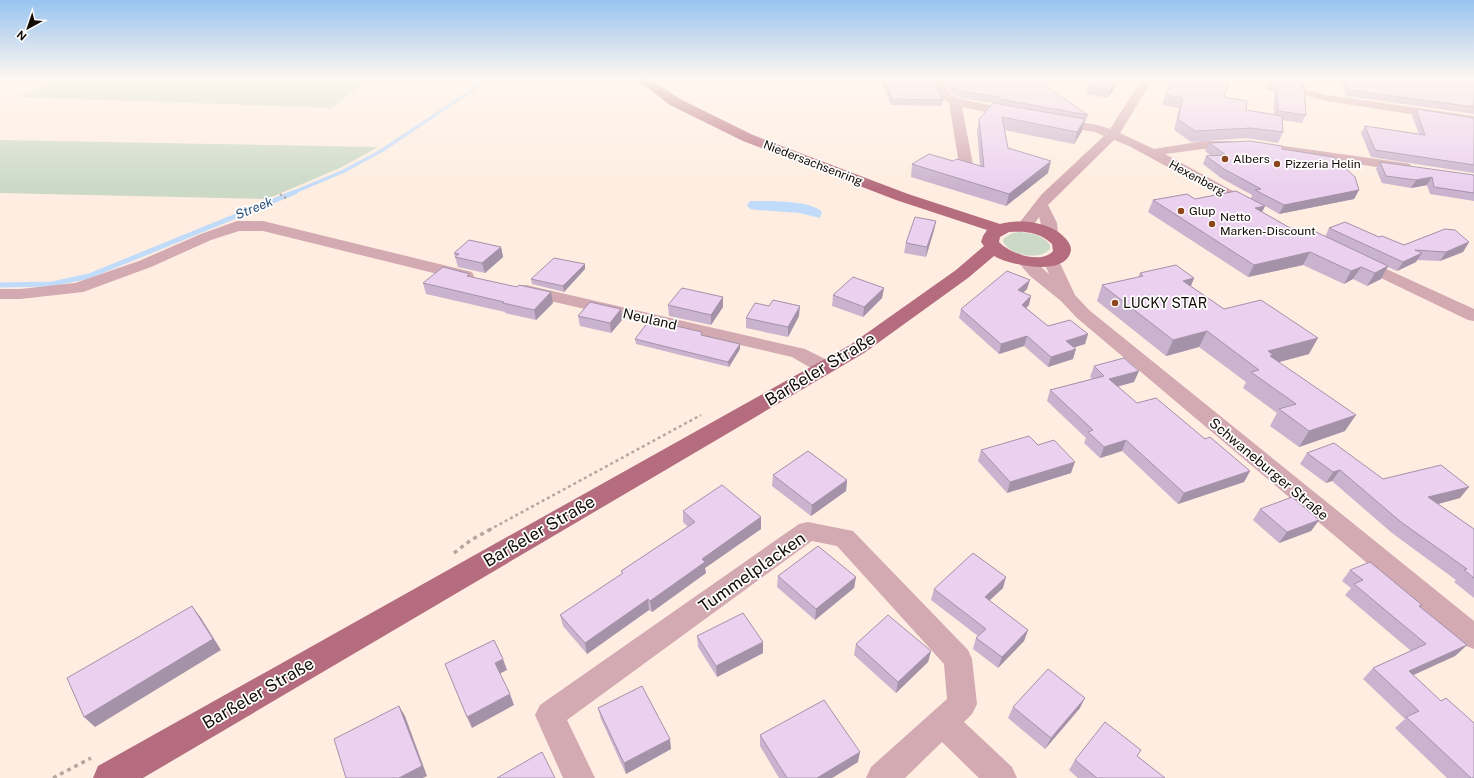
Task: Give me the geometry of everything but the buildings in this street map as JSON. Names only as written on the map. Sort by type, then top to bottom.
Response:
[{"type":"main road","name":"Niedersachsenring","points":[[700,115],[748,138],[902,197],[995,238],[1001,253],[1018,260]]},
{"type":"main road","points":[[995,238],[1024,227],[1042,231],[1058,240],[1062,246],[1062,252],[1051,260]]},
{"type":"main road","name":"Barßeler Straße","points":[[110,778],[826,367],[883,332],[962,274],[995,238]]},
{"type":"main road","name":"Barßeler Straße","points":[[962,274],[1018,260],[1035,262],[1051,260]]},
{"type":"street","points":[[957,115],[967,170]]},
{"type":"street","points":[[1024,227],[1047,197],[1113,134],[1125,115]]},
{"type":"street","points":[[1443,115],[1474,120]]},
{"type":"street","name":"Hexenberg","points":[[1048,120],[1113,134],[1134,143],[1265,214]]},
{"type":"street","points":[[1152,153],[1180,147],[1212,144],[1247,144]]},
{"type":"street","points":[[1262,146],[1417,169]]},
{"type":"street","points":[[1041,205],[1049,223],[1050,235]]},
{"type":"street","points":[[0,294],[20,294],[77,288],[145,264],[206,237],[237,226],[263,226],[478,279]]},
{"type":"street","points":[[1347,256],[1474,316]]},
{"type":"street","name":"Schwaneburger Straße","points":[[1018,260],[1036,272],[1067,297],[1083,314],[1474,638]]},
{"type":"street","name":"Schwaneburger Straße","points":[[1051,260],[1067,297]]},
{"type":"street","name":"Neuland","points":[[510,286],[798,353],[826,367]]},
{"type":"street","name":"Tummelplacken","points":[[579,778],[550,715],[808,531],[844,538],[958,659],[962,704],[882,778]]},
{"type":"street","points":[[942,722],[1002,778]]},
{"type":"path","points":[[280,194],[287,199]]},
{"type":"green space","points":[[0,140],[378,147],[342,167],[267,199],[0,193]]},
{"type":"green space","points":[[1020,232],[1032,234],[1044,239],[1050,245],[1050,249],[1045,253],[1032,256],[1011,250],[1003,241],[1004,238],[1013,233]]},
{"type":"water","points":[[750,201],[799,203],[817,208],[822,212],[820,218],[799,213],[750,209],[747,205]]},
{"type":"waterway","name":"Streek","points":[[292,193],[344,171],[381,151],[435,115]]},
{"type":"waterway","name":"Streek","points":[[0,285],[52,284],[89,276],[295,192]]},
{"type":"place","name":"Albers","points":[[1225,159]]},
{"type":"place","name":"Pizzeria Helin","points":[[1277,164]]},
{"type":"place","name":"Glup","points":[[1181,211]]},
{"type":"place","name":"Netto Marken-Discount","points":[[1212,224]]},
{"type":"place","name":"LUCKY STAR","points":[[1115,303]]}]
